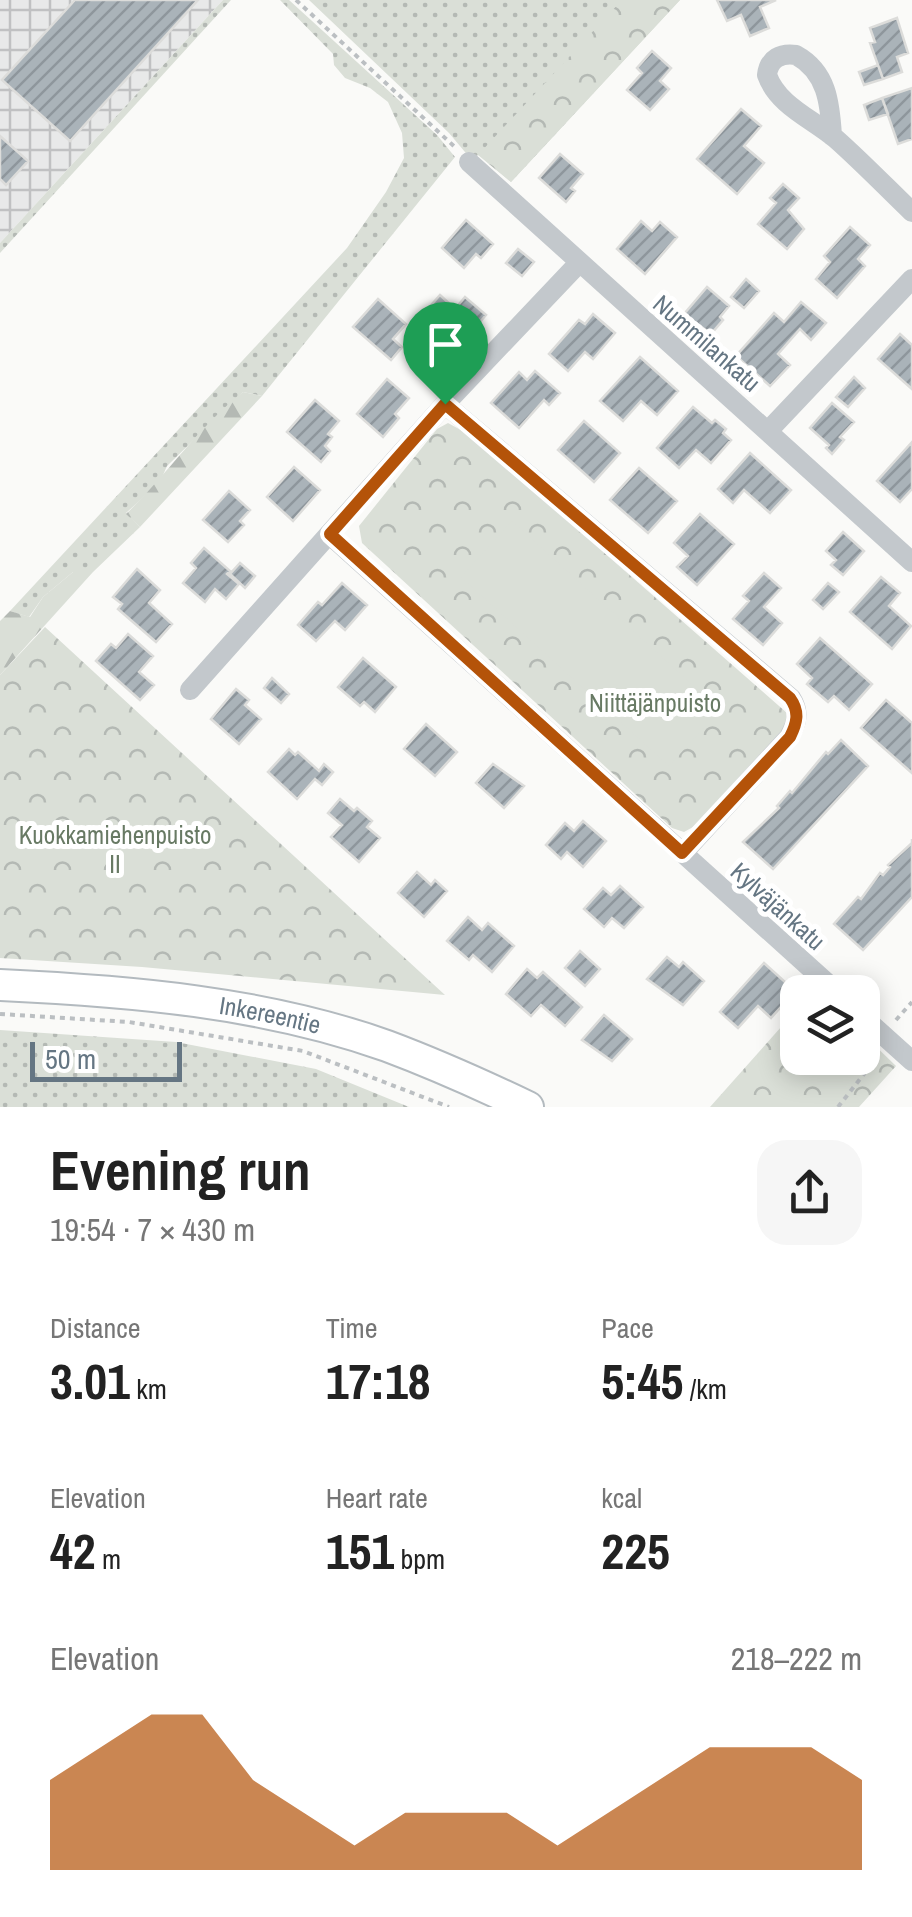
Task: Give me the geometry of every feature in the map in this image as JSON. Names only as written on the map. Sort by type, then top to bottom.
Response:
[{"type":"street","points":[[832,136],[912,212]]},
{"type":"street","name":"Nummilankatu","points":[[469,162],[912,562]]},
{"type":"street","points":[[190,690],[445,404],[578,264]]},
{"type":"street","points":[[768,431],[908,289]]},
{"type":"street","points":[[445,404],[796,706],[797,718],[790,737],[682,853]]},
{"type":"street","name":"Kylväjänkatu","points":[[330,534],[818,975]]},
{"type":"street","name":"Inkereentie","points":[[0,985],[156,997],[278,1016],[384,1045],[528,1107]]},
{"type":"street","points":[[880,1031],[910,1056]]},
{"type":"path","points":[[296,0],[469,162]]},
{"type":"path","points":[[0,1014],[129,1022],[303,1051],[449,1107]]},
{"type":"shaded area","points":[[0,0],[223,0],[0,243]]},
{"type":"green space","points":[[223,0],[231,0],[0,253],[0,243]]},
{"type":"green space","points":[[280,0],[289,0],[437,135],[455,157],[262,396],[243,392],[167,466],[160,482],[126,513],[140,527],[93,572],[73,572],[43,597],[29,617],[10,611],[347,248],[404,158],[402,133],[388,102],[370,88],[345,78],[334,65],[333,54]]},
{"type":"green space","points":[[309,0],[680,0],[511,182],[479,155],[470,158],[449,133]]},
{"type":"green space","points":[[622,0],[680,0],[511,182],[478,155]]},
{"type":"green space","points":[[243,392],[262,396],[140,527],[126,514],[211,421]]},
{"type":"green space","name":"Niittäjänpuisto","points":[[448,423],[470,435],[787,713],[785,727],[693,827],[684,832],[672,828],[362,543],[359,526],[437,429]]},
{"type":"green space","points":[[512,521],[720,710],[669,766],[461,577]]},
{"type":"green space","points":[[73,572],[93,572],[0,675],[0,621],[10,611],[30,617],[43,597]]},
{"type":"green space","name":"Kuokkamiehenpuisto II","points":[[45,627],[445,995],[0,958],[0,675]]},
{"type":"green space","points":[[780,1028],[780,1075],[880,1075],[880,1050],[896,1066],[859,1107],[710,1107]]},
{"type":"green space","points":[[0,1030],[176,1042],[316,1069],[409,1107],[0,1107]]},
{"type":"building","points":[[75,0],[198,0],[70,141],[2,80]]},
{"type":"building","points":[[717,0],[776,0],[760,7],[769,28],[750,36],[741,15],[727,21]]},
{"type":"building","points":[[897,18],[908,53],[897,57],[902,72],[883,79],[870,43],[875,42],[870,28]]},
{"type":"building","points":[[652,51],[671,68],[660,81],[669,89],[650,110],[627,90],[642,73],[637,68]]},
{"type":"building","points":[[878,65],[883,79],[864,85],[859,72]]},
{"type":"building","points":[[912,88],[912,139],[898,144],[882,98]]},
{"type":"building","points":[[882,98],[888,114],[869,120],[864,105]]},
{"type":"building","points":[[741,109],[761,126],[744,146],[764,163],[737,194],[697,159]]},
{"type":"building","points":[[0,136],[28,161],[6,185],[0,179]]},
{"type":"building","points":[[560,154],[583,174],[566,202],[539,178]]},
{"type":"building","points":[[783,184],[799,198],[788,210],[804,229],[787,249],[758,224],[776,203],[770,198]]},
{"type":"building","points":[[466,220],[493,244],[481,258],[476,254],[464,268],[442,248]]},
{"type":"building","points":[[641,221],[652,231],[660,222],[677,237],[645,274],[617,249]]},
{"type":"building","points":[[850,227],[870,245],[858,259],[865,266],[837,298],[816,279],[830,262],[824,256]]},
{"type":"building","points":[[518,249],[534,262],[522,276],[506,263]]},
{"type":"building","points":[[746,279],[759,291],[744,308],[731,297]]},
{"type":"building","points":[[707,287],[729,306],[711,334],[684,314]]},
{"type":"building","points":[[440,295],[455,309],[465,297],[486,315],[462,343],[426,311]]},
{"type":"building","points":[[378,299],[406,324],[393,339],[402,347],[391,360],[353,327]]},
{"type":"building","points":[[801,302],[826,323],[811,340],[800,329],[778,354],[790,365],[770,386],[736,356],[774,313],[784,322]]},
{"type":"building","points":[[593,314],[615,333],[593,359],[585,352],[568,371],[549,354],[579,320],[585,324]]},
{"type":"building","points":[[900,334],[912,345],[912,389],[878,359]]},
{"type":"building","points":[[640,357],[678,391],[657,415],[641,401],[623,421],[600,401]]},
{"type":"building","points":[[535,371],[560,393],[549,405],[544,400],[519,428],[491,403],[519,372],[527,380]]},
{"type":"building","points":[[854,377],[865,388],[848,407],[836,397]]},
{"type":"building","points":[[387,379],[409,398],[383,437],[357,414]]},
{"type":"building","points":[[315,400],[339,421],[328,434],[332,437],[325,446],[330,451],[321,462],[287,432]]},
{"type":"building","points":[[832,403],[854,422],[840,437],[844,440],[832,454],[826,448],[829,445],[810,428]]},
{"type":"building","points":[[693,407],[726,429],[723,433],[731,440],[711,463],[696,450],[679,468],[657,448]]},
{"type":"building","points":[[584,421],[620,453],[594,482],[558,450]]},
{"type":"building","points":[[912,442],[912,489],[900,502],[877,481]]},
{"type":"building","points":[[750,453],[791,490],[770,513],[744,490],[733,503],[718,489]]},
{"type":"building","points":[[294,467],[320,490],[293,521],[267,497]]},
{"type":"building","points":[[639,468],[677,501],[648,533],[610,500]]},
{"type":"building","points":[[229,491],[250,510],[240,521],[244,525],[228,542],[203,520]]},
{"type":"building","points":[[700,514],[734,544],[697,585],[677,567],[688,556],[674,543]]},
{"type":"building","points":[[843,532],[864,551],[843,575],[831,565],[836,560],[826,551]]},
{"type":"building","points":[[204,548],[239,584],[226,599],[215,589],[205,602],[183,583],[196,568],[191,563]]},
{"type":"building","points":[[240,563],[255,576],[245,588],[230,574]]},
{"type":"building","points":[[137,569],[160,590],[149,603],[172,624],[156,642],[118,609],[122,604],[113,597]]},
{"type":"building","points":[[764,573],[781,588],[764,607],[782,623],[763,645],[733,619],[749,601],[743,596]]},
{"type":"building","points":[[881,577],[900,593],[889,606],[911,626],[892,649],[850,612]]},
{"type":"building","points":[[342,583],[367,605],[345,630],[335,621],[316,641],[298,625]]},
{"type":"building","points":[[828,583],[839,592],[823,609],[813,600]]},
{"type":"building","points":[[128,634],[153,656],[139,672],[154,685],[140,700],[96,661],[111,644],[116,648]]},
{"type":"building","points":[[820,638],[872,684],[849,710],[834,696],[828,702],[807,684],[812,678],[797,664]]},
{"type":"building","points":[[363,658],[396,687],[375,712],[364,702],[360,706],[338,687]]},
{"type":"building","points":[[272,678],[289,694],[281,703],[264,688]]},
{"type":"building","points":[[236,689],[249,700],[245,705],[261,719],[239,744],[211,719]]},
{"type":"building","points":[[886,700],[912,723],[912,773],[861,728]]},
{"type":"building","points":[[426,724],[457,752],[435,776],[404,749]]},
{"type":"building","points":[[841,740],[868,766],[773,869],[743,842]]},
{"type":"building","points":[[289,749],[319,771],[324,764],[333,772],[322,785],[315,779],[297,799],[268,772]]},
{"type":"building","points":[[493,764],[524,786],[504,808],[476,783]]},
{"type":"building","points":[[340,799],[372,821],[367,827],[380,838],[359,862],[331,837],[342,825],[328,813]]},
{"type":"building","points":[[583,821],[606,841],[583,867],[567,852],[561,859],[546,845],[565,823],[574,831]]},
{"type":"building","points":[[912,843],[912,897],[863,950],[834,924]]},
{"type":"building","points":[[417,872],[431,885],[435,880],[447,891],[424,917],[398,893]]},
{"type":"building","points":[[620,886],[643,907],[624,928],[612,918],[604,927],[584,909],[603,888],[611,895]]},
{"type":"building","points":[[468,917],[482,930],[488,923],[514,946],[492,972],[473,955],[469,960],[447,941]]},
{"type":"building","points":[[580,951],[600,969],[585,986],[565,968]]},
{"type":"building","points":[[667,957],[679,967],[683,962],[704,981],[683,1005],[647,979]]},
{"type":"building","points":[[764,963],[780,977],[780,1008],[771,1018],[758,1006],[738,1028],[720,1012]]},
{"type":"building","points":[[527,969],[537,978],[543,972],[582,1007],[565,1026],[541,1005],[531,1016],[506,994]]},
{"type":"building","points":[[604,1015],[632,1039],[612,1061],[582,1040]]},
{"type":"route","points":[[445,404],[796,706],[797,718],[790,737],[682,853],[330,534],[445,404]]}]
